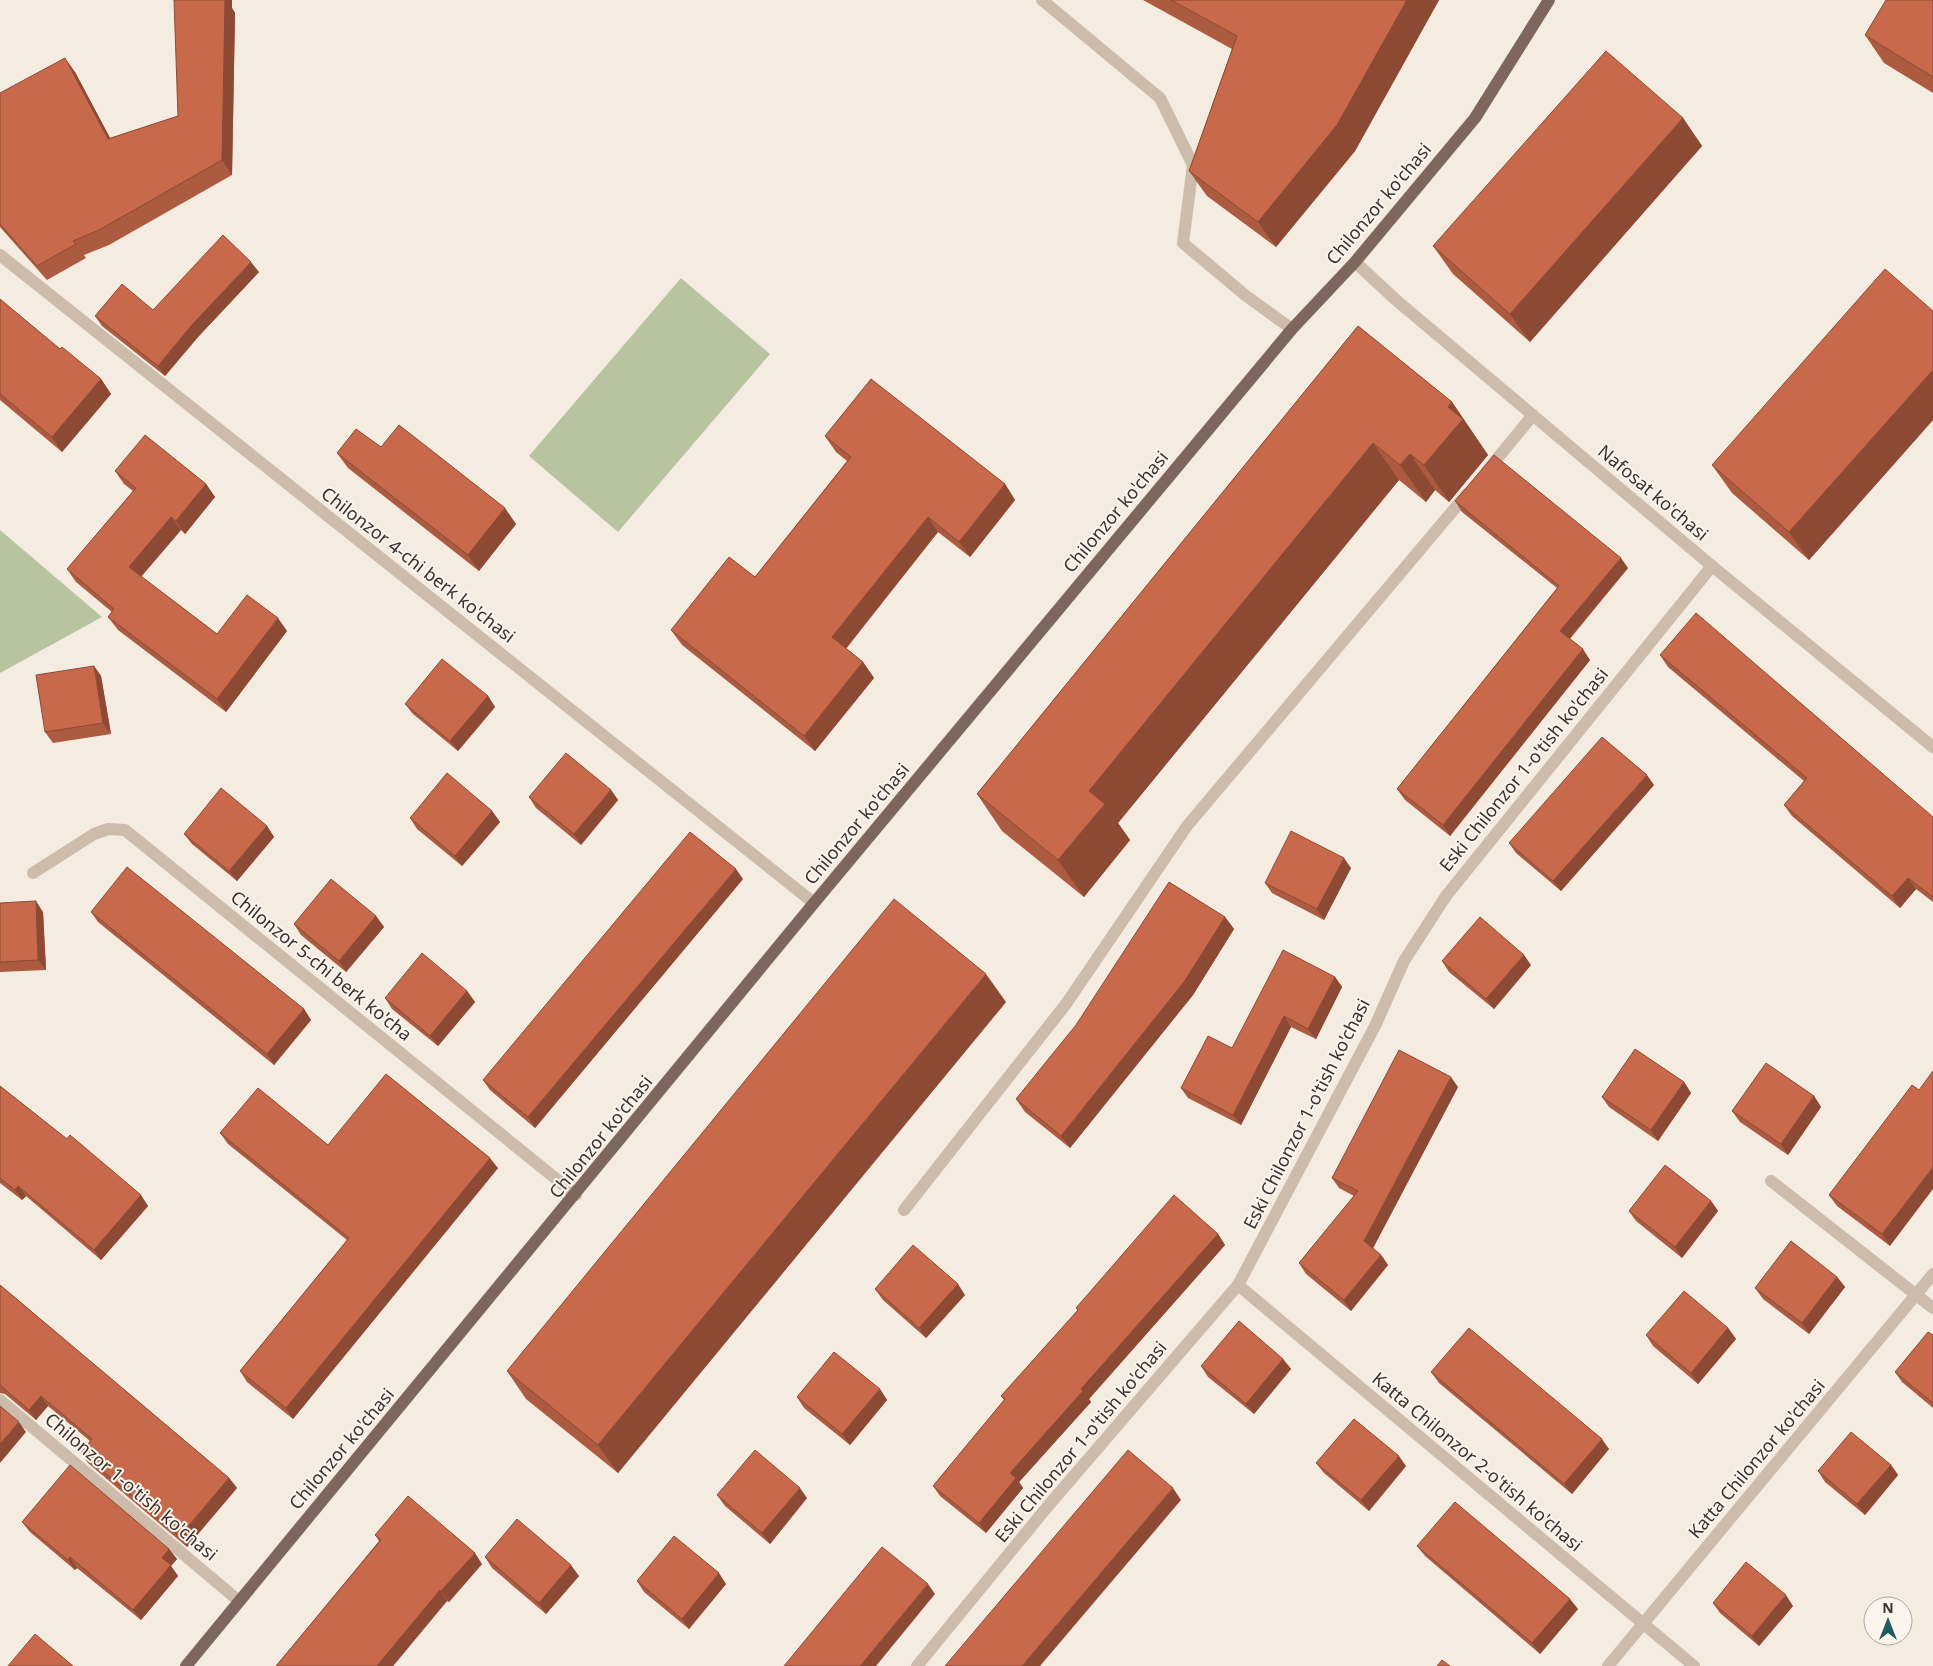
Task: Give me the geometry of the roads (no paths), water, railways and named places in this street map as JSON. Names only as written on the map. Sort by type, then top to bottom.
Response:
[{"type":"main road","name":"Chilonzor ko'chasi","points":[[186,1666],[576,1195],[814,903],[1292,329],[1354,262],[1475,118],[1549,0]]},
{"type":"street","points":[[1042,0],[1160,98],[1193,165],[1183,243],[1245,295],[1292,329]]},
{"type":"street","name":"Chilonzor 4-chi berk ko'chasi","points":[[0,255],[814,903]]},
{"type":"street","name":"Nafosat ko'chasi","points":[[1354,262],[1396,300],[1712,566],[1933,747]]},
{"type":"street","points":[[904,1210],[1066,1004],[1187,826],[1533,416]]},
{"type":"street","name":"Eski Chilonzor 1-o'tish ko'chasi","points":[[917,1666],[1048,1506],[1238,1285],[1375,1026],[1404,961],[1446,896],[1712,566]]},
{"type":"street","name":"Chilonzor 5-chi berk ko'cha","points":[[33,873],[94,834],[108,829],[125,830],[576,1195]]},
{"type":"street","points":[[1771,1181],[1933,1308]]},
{"type":"street","name":"Katta Chilonzor ko'chasi","points":[[1608,1666],[1933,1274]]},
{"type":"street","name":"Katta Chilonzor 2-o'tish ko'chasi","points":[[1238,1285],[1694,1666]]},
{"type":"street","name":"Chilonzor 1-o'tish ko'chasi","points":[[0,1400],[239,1601]]}]
